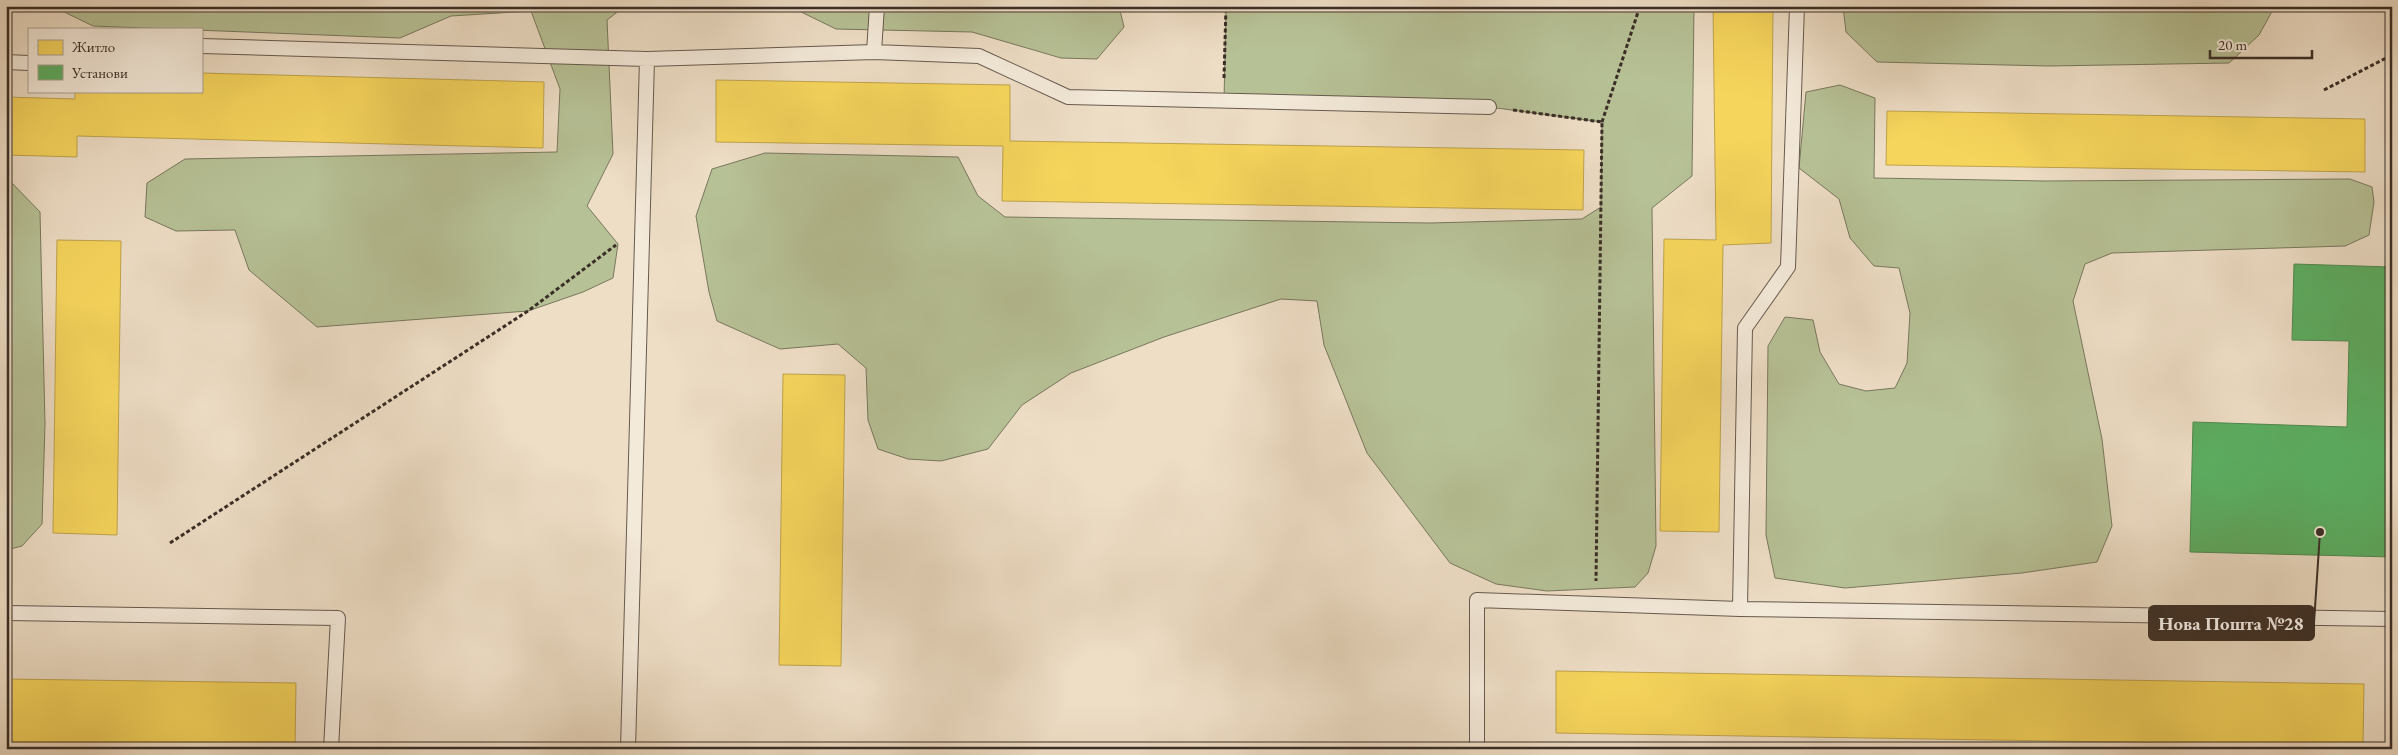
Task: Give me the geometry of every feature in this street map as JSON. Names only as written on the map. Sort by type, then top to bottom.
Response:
[{"type":"lane","points":[[874,52],[877,6]]},
{"type":"lane","points":[[1740,609],[1746,328],[1788,267],[1797,6]]},
{"type":"lane","points":[[202,46],[647,60],[874,52],[979,56],[1068,97],[1489,107]]},
{"type":"lane","points":[[628,749],[647,60]]},
{"type":"lane","points":[[6,62],[28,63]]},
{"type":"lane","points":[[1477,749],[1477,600],[1740,609],[2392,619]]},
{"type":"lane","points":[[6,613],[338,618],[331,749]]},
{"type":"path","points":[[1224,101],[1226,6]]},
{"type":"path","points":[[1596,604],[1602,122],[1640,6]]},
{"type":"path","points":[[2324,90],[2392,55]]},
{"type":"path","points":[[1489,107],[1602,122]]},
{"type":"path","points":[[170,543],[528,311],[642,225]]},
{"type":"green space","points":[[52,6],[625,6],[607,20],[613,154],[587,206],[618,244],[613,278],[583,292],[528,311],[317,327],[249,270],[235,230],[176,231],[145,217],[147,183],[185,159],[557,152],[560,89],[531,11],[451,16],[400,38],[202,30],[202,28],[93,26]]},
{"type":"green space","points":[[755,6],[1119,6],[1124,27],[1097,59],[1061,58],[972,32],[836,29],[795,9]]},
{"type":"green space","points":[[1226,6],[1694,6],[1692,176],[1652,208],[1656,546],[1648,573],[1635,587],[1547,591],[1496,584],[1450,563],[1367,453],[1324,345],[1317,301],[1281,299],[1164,337],[1071,373],[1022,405],[988,449],[941,461],[908,459],[878,449],[868,420],[866,368],[838,344],[780,349],[717,321],[709,292],[696,216],[712,169],[765,153],[958,157],[978,196],[1005,217],[1430,223],[1582,219],[1601,207],[1602,122],[1489,107],[1224,101]]},
{"type":"green space","points":[[1843,6],[2275,6],[2259,35],[2229,63],[2049,66],[1877,62],[1846,32]]},
{"type":"green space","points":[[1840,85],[1875,98],[1874,178],[2045,181],[2350,179],[2372,187],[2374,202],[2369,235],[2345,246],[2112,253],[2085,264],[2073,301],[2102,439],[2112,526],[2097,562],[2022,573],[1845,588],[1775,578],[1766,535],[1768,346],[1785,317],[1813,320],[1820,352],[1839,384],[1866,391],[1895,388],[1907,363],[1910,313],[1899,268],[1874,266],[1850,238],[1839,199],[1799,168],[1806,92]]},
{"type":"green space","points":[[6,181],[11,182],[40,212],[45,424],[42,524],[22,546],[6,550]]},
{"type":"building: Житло","points":[[1157,6],[1195,6],[1195,8],[1157,8]]},
{"type":"building: Житло","points":[[1713,6],[1773,6],[1771,243],[1723,245],[1719,532],[1660,531],[1664,239],[1716,240]]},
{"type":"building: Житло","points":[[202,73],[544,82],[543,148],[77,136],[77,157],[6,155],[6,97],[75,99],[75,92],[202,92]]},
{"type":"building: Житло","points":[[716,80],[1010,85],[1010,141],[1584,150],[1583,210],[1002,201],[1003,146],[716,142]]},
{"type":"building: Житло","points":[[1887,111],[2365,119],[2365,172],[1886,165]]},
{"type":"building: Житло","points":[[57,240],[121,241],[117,535],[53,533]]},
{"type":"building: Житло","points":[[783,374],[845,375],[841,666],[779,665]]},
{"type":"building: Житло","points":[[1556,671],[2364,684],[2363,746],[1556,733]]},
{"type":"building: Житло","points":[[6,679],[296,683],[295,749],[6,747]]},
{"type":"building: Установи","points":[[2294,264],[2392,267],[2392,557],[2190,552],[2193,422],[2347,427],[2349,341],[2292,340]]},
{"type":"place","name":"Нова Пошта №28","points":[[2320,532]]}]
